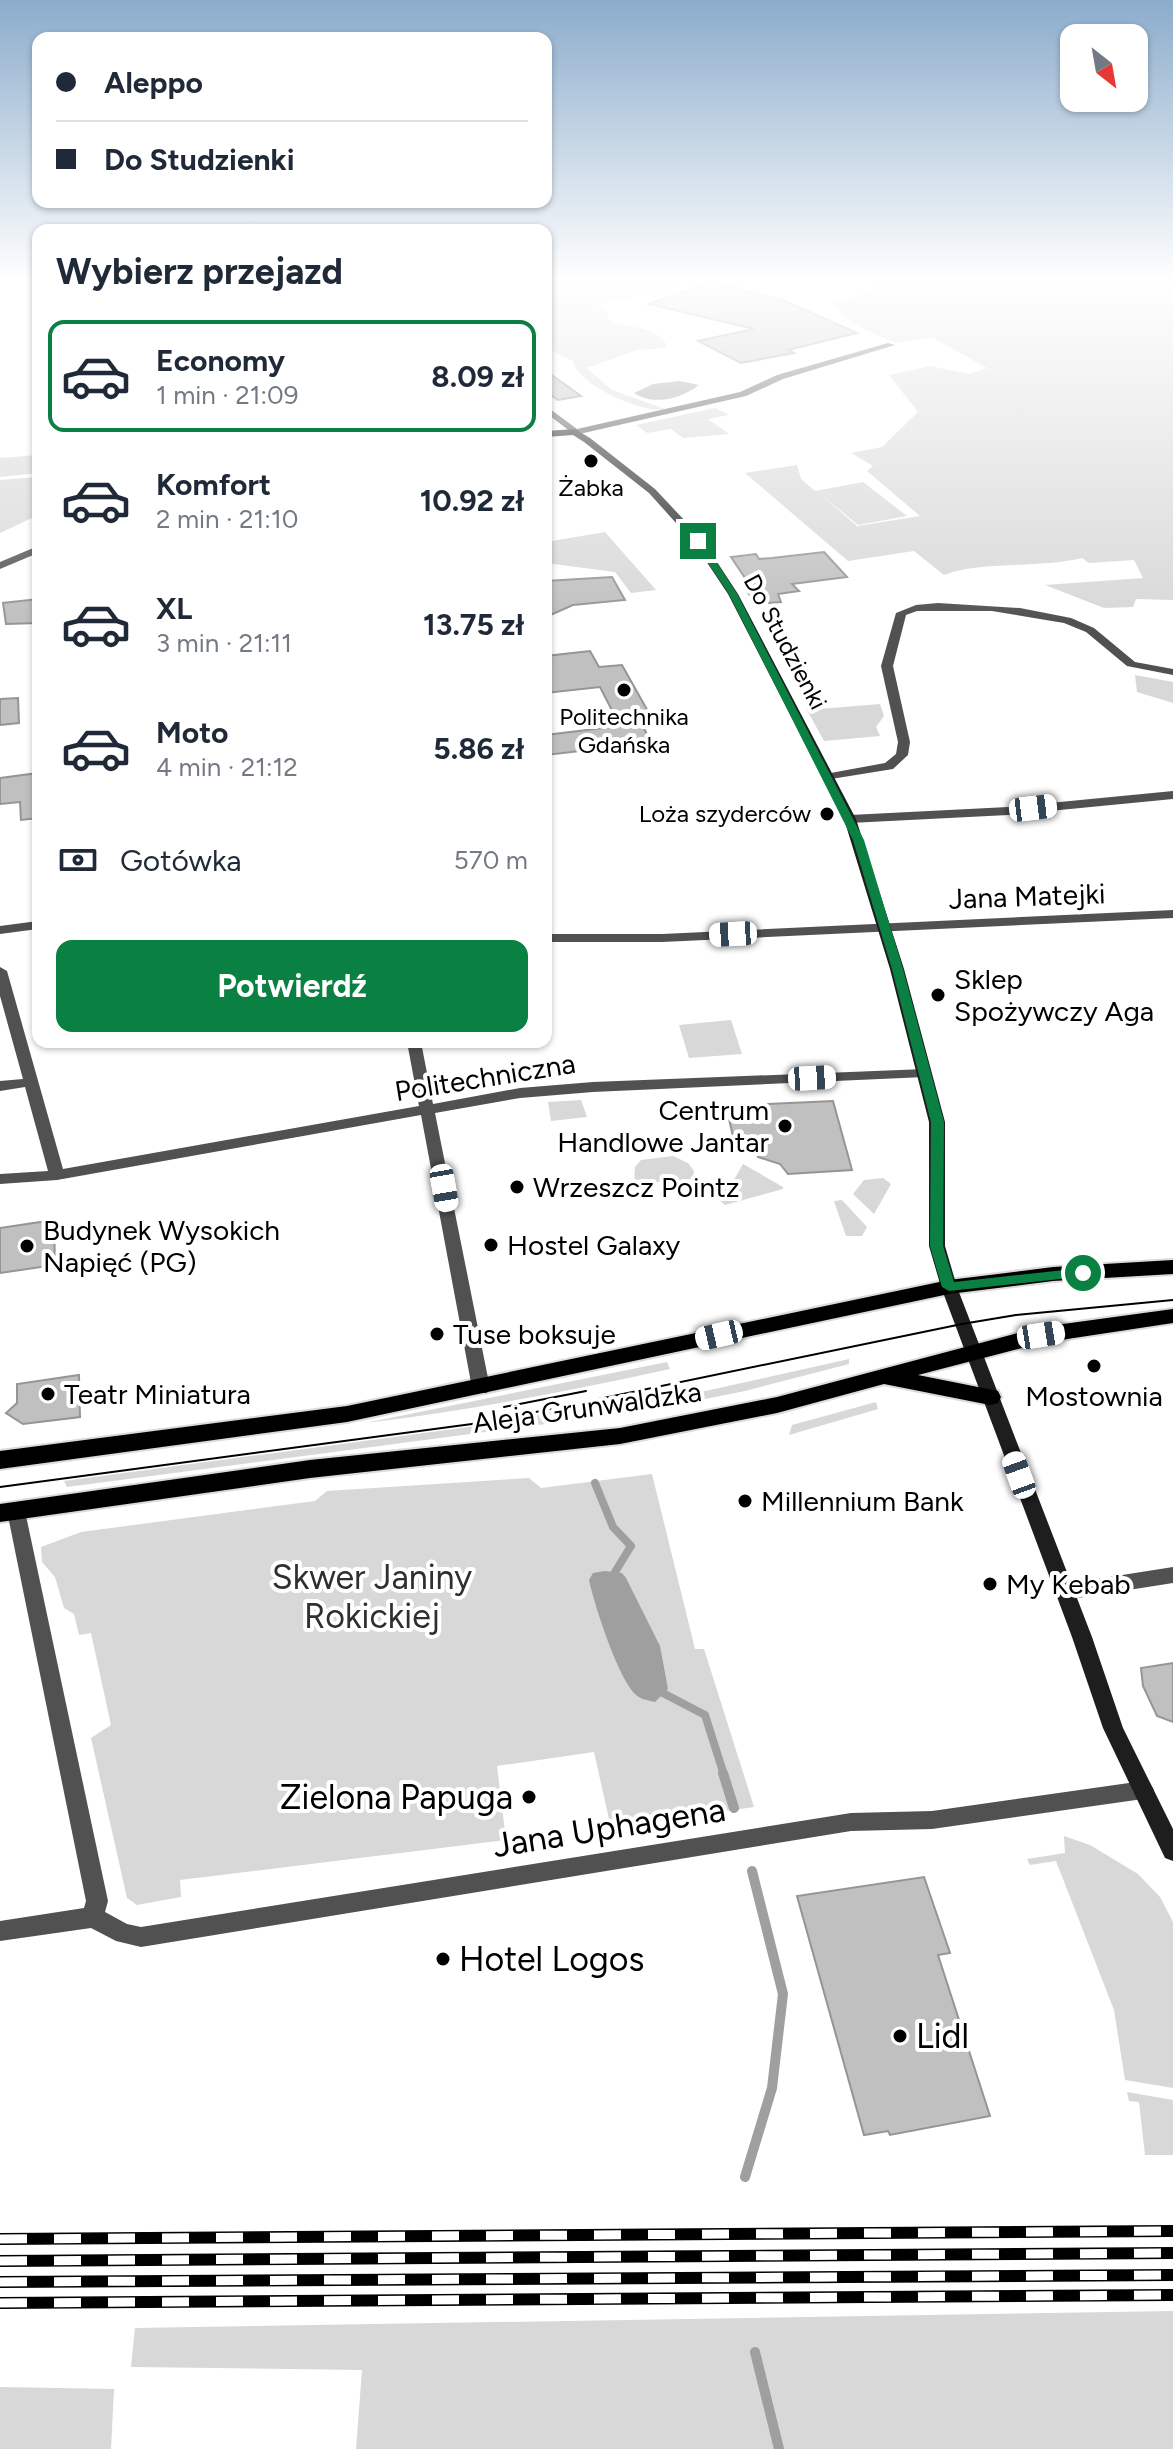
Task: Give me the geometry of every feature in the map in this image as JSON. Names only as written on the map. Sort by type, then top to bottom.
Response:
[{"type":"main road","points":[[552,434],[575,432]]},
{"type":"main road","name":"Do Studzienki","points":[[575,432],[652,491],[706,551],[733,594],[850,819],[937,1122],[940,1151],[937,1246],[949,1287],[1065,1592],[1113,1728],[1173,1851]]},
{"type":"main road","name":"Aleja Grunwaldzka","points":[[0,1460],[347,1414],[949,1287],[1053,1274],[1173,1267]]},
{"type":"main road","name":"Aleja Grunwaldzka","points":[[8,1512],[310,1469],[620,1436],[708,1421],[1041,1335],[1173,1316]]},
{"type":"main road","points":[[881,1376],[990,1397]]},
{"type":"street","points":[[575,432],[745,393]]},
{"type":"street","name":"Do Studzienki","points":[[552,414],[575,432]]},
{"type":"street","points":[[0,566],[32,552]]},
{"type":"street","points":[[829,777],[889,766],[902,755],[904,742],[887,666],[892,635],[906,610],[932,606],[1047,614],[1093,631],[1130,663],[1173,672]]},
{"type":"street","points":[[850,819],[1008,811],[1173,795]]},
{"type":"street","name":"Jana Matejki","points":[[552,938],[662,938],[1173,914]]},
{"type":"street","points":[[0,930],[32,926]]},
{"type":"street","points":[[0,971],[4,1004],[32,1082],[57,1175]]},
{"type":"street","points":[[415,1048],[481,1388]]},
{"type":"street","name":"Politechniczna","points":[[0,1179],[57,1175],[429,1112],[520,1093],[925,1073]]},
{"type":"street","points":[[0,1086],[32,1082]]},
{"type":"street","points":[[0,1931],[93,1917],[97,1901],[8,1512]]},
{"type":"street","points":[[1065,1592],[1173,1575]]},
{"type":"street","name":"Jana Uphagena","points":[[93,1917],[124,1934],[141,1937],[851,1822],[932,1820],[1143,1790]]},
{"type":"green space","points":[[608,393],[621,393],[665,409],[642,407]]},
{"type":"green space","points":[[903,393],[1173,393],[1173,600],[1136,599],[1133,607],[1104,608],[1045,585],[1143,578],[1134,560],[1089,563],[1082,558],[959,570],[944,575],[914,551],[848,561],[745,473],[797,465],[801,479],[815,491],[863,482],[907,516],[858,525],[819,493],[857,526],[920,516],[867,471],[873,466],[851,453],[882,447],[918,412]]},
{"type":"green space","points":[[715,408],[729,415],[708,419],[729,434],[683,438],[671,429],[647,433],[636,425]]},
{"type":"green space","points":[[32,455],[32,474],[0,477],[0,458]]},
{"type":"green space","points":[[32,477],[32,518],[0,533],[0,480]]},
{"type":"green space","points":[[605,532],[656,590],[631,593],[615,572],[552,564],[552,541]]},
{"type":"green space","points":[[1135,675],[1173,682],[1173,703],[1137,692]]},
{"type":"green space","points":[[880,704],[884,716],[876,727],[880,736],[824,741],[807,710]]},
{"type":"green space","points":[[731,1020],[742,1054],[689,1058],[679,1025]]},
{"type":"green space","points":[[581,1100],[587,1117],[551,1121],[548,1102]]},
{"type":"green space","points":[[673,1156],[688,1163],[694,1171],[693,1179],[634,1184],[635,1167],[641,1160]]},
{"type":"green space","points":[[743,1164],[783,1189],[725,1205],[714,1195],[715,1188],[735,1178]]},
{"type":"green space","points":[[883,1178],[891,1184],[874,1214],[853,1194],[864,1180]]},
{"type":"green space","points":[[842,1200],[867,1227],[862,1236],[846,1236],[834,1201]]},
{"type":"green space","points":[[849,1359],[849,1364],[745,1391],[645,1411],[67,1487],[64,1481],[491,1424],[678,1388],[683,1396]]},
{"type":"green space","points":[[667,1362],[670,1369],[594,1385],[365,1423]]},
{"type":"green space","points":[[876,1402],[878,1409],[789,1435],[792,1425]]},
{"type":"green space","name":"Skwer Janiny Rokickiej","points":[[652,1474],[695,1649],[704,1649],[754,1807],[611,1828],[594,1752],[497,1766],[506,1840],[180,1880],[181,1897],[137,1905],[127,1898],[91,1738],[111,1725],[91,1633],[79,1635],[74,1614],[64,1608],[55,1577],[42,1562],[41,1547],[81,1532],[315,1501],[327,1491],[529,1478],[541,1488]]},
{"type":"green space","points":[[1064,1836],[1090,1845],[1138,1874],[1160,1897],[1173,1922],[1173,2088],[1125,2080],[1114,2010],[1056,1861],[1030,1865],[1027,1859],[1065,1853]]},
{"type":"green space","points":[[1127,2092],[1173,2100],[1173,2155],[1145,2155],[1139,2102],[1129,2101]]},
{"type":"green space","points":[[1173,2311],[1173,2449],[356,2449],[362,2370],[131,2367],[135,2328]]},
{"type":"green space","points":[[0,2387],[114,2389],[111,2449],[0,2449]]},
{"type":"shaded area","points":[[635,393],[685,393],[659,400]]},
{"type":"shaded area","points":[[593,1573],[622,1573],[626,1578],[660,1646],[668,1689],[655,1702],[640,1698],[633,1692],[607,1638],[589,1580]]},
{"type":"building","points":[[552,393],[581,396],[558,400]]},
{"type":"building","points":[[824,552],[847,577],[792,584],[799,591],[778,594],[781,602],[756,604],[744,587],[749,584],[731,557],[756,554],[759,559]]},
{"type":"building","points":[[612,577],[625,600],[573,605],[552,614],[552,581]]},
{"type":"building","points":[[32,600],[32,623],[6,624],[3,603]]},
{"type":"building","points":[[590,651],[599,667],[622,665],[654,722],[642,724],[651,743],[552,754],[552,734],[620,726],[600,687],[552,692],[552,655]]},
{"type":"building","points":[[18,698],[19,723],[0,725],[0,699]]},
{"type":"building","points":[[32,774],[32,819],[21,820],[20,802],[0,804],[0,778]]},
{"type":"building","name":"Centrum Handlowe Jantar","points":[[833,1101],[852,1170],[788,1174],[780,1164],[758,1157],[757,1153],[744,1149],[743,1145],[735,1145],[726,1106]]},
{"type":"building","name":"Budynek Wysokich Napięć (PG)","points":[[54,1220],[55,1265],[0,1273],[0,1228]]},
{"type":"building","name":"Teatr Miniatura","points":[[79,1375],[80,1417],[23,1424],[6,1413],[17,1403],[17,1384]]},
{"type":"building","points":[[1173,1663],[1173,1722],[1157,1716],[1143,1686],[1141,1668]]},
{"type":"building","name":"Lidl","points":[[924,1877],[950,1953],[938,1955],[990,2116],[890,2135],[888,2131],[864,2135],[797,1896]]},
{"type":"waterway","points":[[595,1483],[613,1527],[631,1546],[615,1572],[618,1579]]},
{"type":"waterway","points":[[659,1691],[705,1715],[724,1775]]},
{"type":"waterway","points":[[723,1773],[734,1808]]},
{"type":"waterway","points":[[745,2177],[772,2088],[783,1994],[752,1871]]},
{"type":"waterway","points":[[755,2352],[779,2449]]},
{"type":"tram line","points":[[0,1487],[487,1422],[962,1324],[1016,1315],[1173,1300]]},
{"type":"tram line","points":[[504,1407],[586,1391]]},
{"type":"railway","points":[[0,2239],[1173,2231]]},
{"type":"railway","points":[[0,2261],[1173,2253]]},
{"type":"railway","points":[[0,2282],[1173,2275]]},
{"type":"railway","points":[[0,2303],[1173,2295]]},
{"type":"place","name":"Żabka","points":[[591,461]]},
{"type":"place","name":"Politechnika Gdańska","points":[[624,690]]},
{"type":"place","name":"Loża szyderców","points":[[827,814]]},
{"type":"place","name":"Sklep Spożywczy Aga","points":[[938,995]]},
{"type":"place","name":"Centrum Handlowe Jantar","points":[[785,1126]]},
{"type":"place","name":"Wrzeszcz Pointz","points":[[517,1187]]},
{"type":"place","name":"Hostel Galaxy","points":[[491,1245]]},
{"type":"place","name":"Budynek Wysokich Napięć (PG)","points":[[27,1246]]},
{"type":"place","name":"Tuse boksuje","points":[[437,1334]]},
{"type":"place","name":"Mostownia","points":[[1094,1366]]},
{"type":"place","name":"Teatr Miniatura","points":[[48,1394]]},
{"type":"place","name":"Millennium Bank","points":[[745,1501]]},
{"type":"place","name":"My Kebab","points":[[990,1584]]},
{"type":"place","name":"Zielona Papuga","points":[[529,1797]]},
{"type":"place","name":"Hotel Logos","points":[[443,1959]]},
{"type":"place","name":"Lidl","points":[[900,2036]]},
{"type":"route","points":[[698,541],[733,594],[859,840],[937,1122],[940,1170],[937,1246],[949,1287],[1083,1273]]}]
